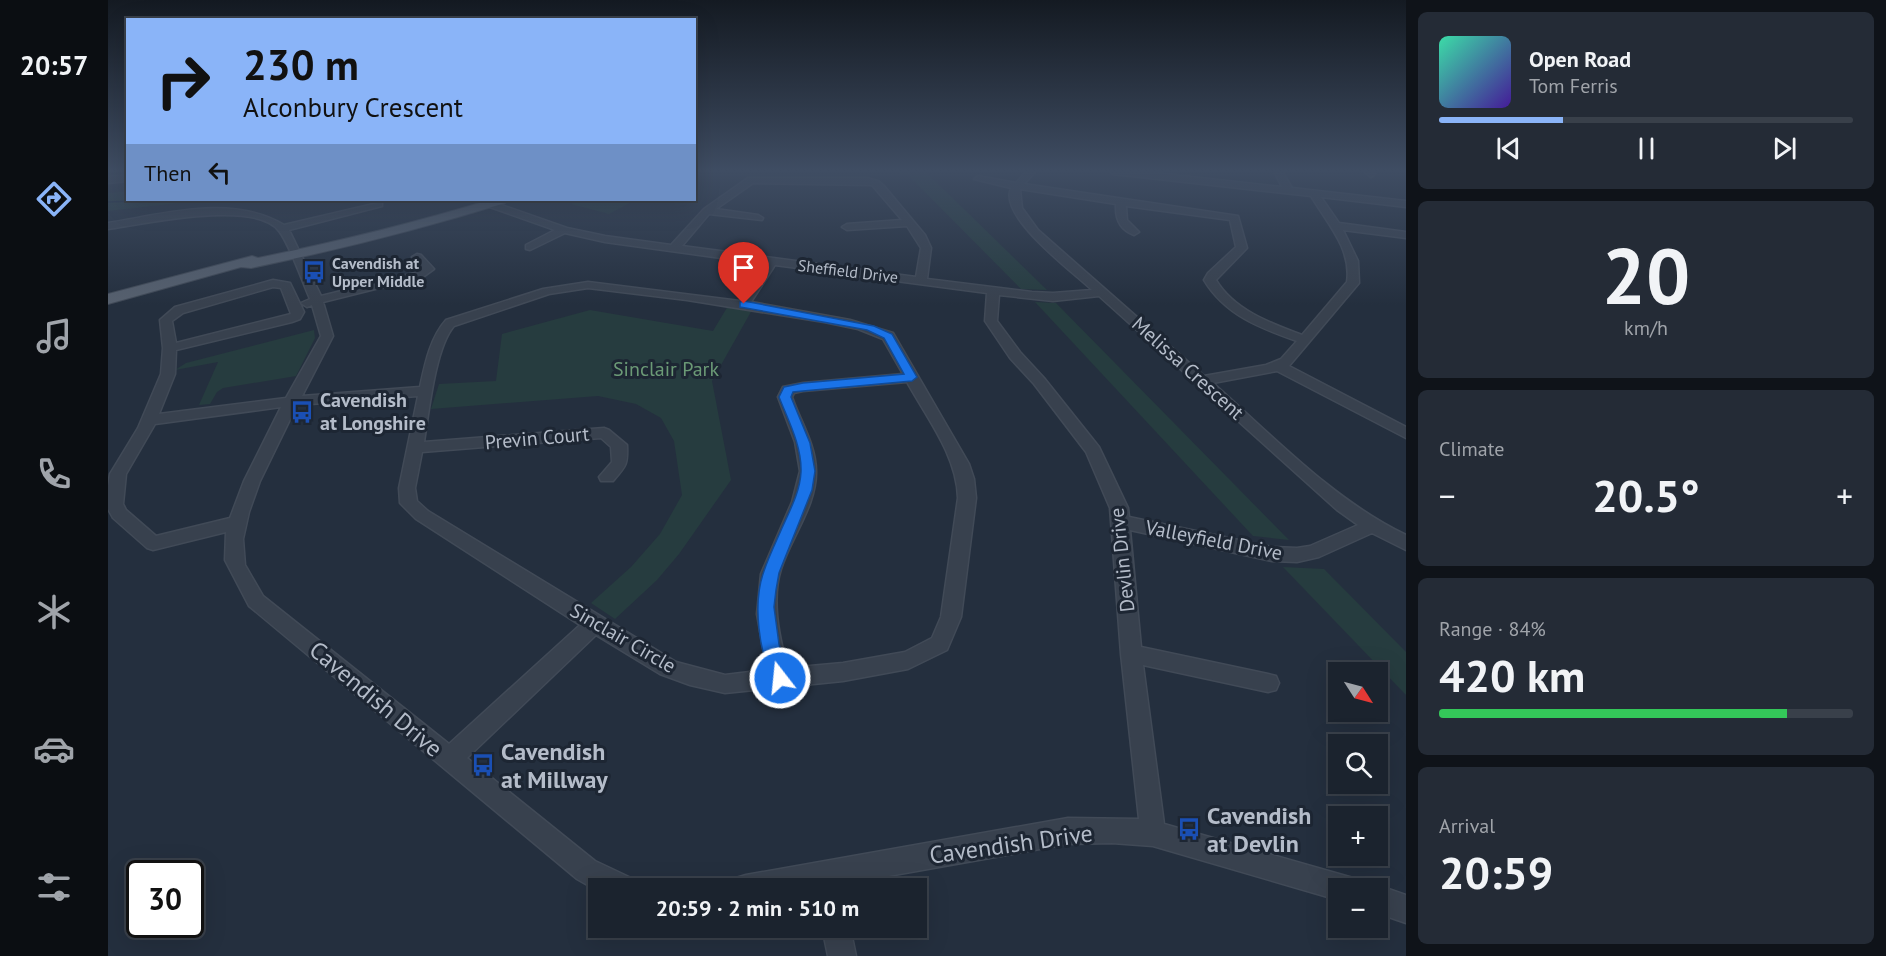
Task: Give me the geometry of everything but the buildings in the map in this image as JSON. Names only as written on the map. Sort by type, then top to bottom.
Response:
[{"type":"main road","points":[[108,299],[190,275],[345,242],[451,216]]},
{"type":"street","points":[[108,226],[183,216]]},
{"type":"street","points":[[246,216],[266,218],[283,228],[333,216]]},
{"type":"street","name":"Sheffield Drive","points":[[529,216],[589,237],[1053,297],[1104,292]]},
{"type":"street","points":[[674,248],[703,216]]},
{"type":"street","points":[[741,216],[758,218]]},
{"type":"street","points":[[903,216],[926,248],[921,280]]},
{"type":"street","name":"Melissa Crescent","points":[[1021,216],[1024,221],[1343,506],[1372,526],[1406,543]]},
{"type":"street","points":[[1119,216],[1122,224],[1134,232]]},
{"type":"street","points":[[1216,216],[1234,218],[1242,249],[1212,275],[1210,280],[1213,287],[1247,316],[1305,340]]},
{"type":"street","points":[[1203,380],[1246,374],[1279,366],[1286,362],[1353,283],[1356,275],[1353,259],[1328,216]]},
{"type":"street","points":[[847,227],[909,223]]},
{"type":"street","points":[[1335,226],[1406,235]]},
{"type":"street","name":"Cavendish Drive","points":[[283,228],[317,301],[327,336],[246,494],[236,523],[234,560],[256,601],[586,870],[602,878]]},
{"type":"street","points":[[530,247],[564,230]]},
{"type":"street","points":[[293,306],[419,275],[428,269],[417,256]]},
{"type":"street","points":[[744,304],[772,261]]},
{"type":"street","points":[[170,348],[288,319],[296,316],[298,312],[293,306],[286,285],[281,283],[179,310],[166,320],[170,348],[168,374],[150,420],[118,474],[114,504],[118,514],[153,543],[236,523]]},
{"type":"street","name":"Sinclair Circle","points":[[588,285],[629,288],[744,304],[870,328],[888,336],[912,377],[961,464],[966,479],[967,498],[951,617],[940,644],[908,660],[843,672],[725,684],[690,676],[668,668],[594,624],[422,515],[409,503],[407,488],[426,392],[439,339],[450,323],[547,291],[588,285]]},
{"type":"street","name":"Devlin Drive","points":[[993,290],[992,321],[1010,348],[1039,381],[1092,451],[1119,508],[1122,522],[1122,554],[1131,654],[1153,833]]},
{"type":"street","points":[[1279,366],[1406,433]]},
{"type":"street","points":[[780,678],[771,644],[766,607],[771,573],[805,490],[808,471],[804,443],[785,397],[788,390],[912,377]]},
{"type":"street","points":[[150,420],[293,401],[426,392]]},
{"type":"street","name":"Previn Court","points":[[414,448],[604,433],[619,445],[620,463],[607,477]]},
{"type":"street","name":"Valleyfield Drive","points":[[1122,522],[1272,554],[1297,555],[1313,552],[1372,526]]},
{"type":"street","points":[[449,760],[594,624]]},
{"type":"street","points":[[1131,654],[1269,683]]},
{"type":"street","name":"Cavendish Drive","points":[[841,878],[1068,831],[1112,830],[1153,833],[1328,884]]},
{"type":"street","points":[[1388,903],[1406,909]]},
{"type":"street","points":[[838,938],[842,956]]},
{"type":"green space","points":[[948,216],[971,216],[1047,290],[1021,289]]},
{"type":"green space","points":[[1035,302],[1056,303],[1289,540],[1253,536]]},
{"type":"green space","name":"Sinclair Park","points":[[728,306],[752,310],[712,381],[731,480],[679,554],[657,580],[615,619],[591,603],[631,567],[660,534],[682,495],[674,441],[661,418],[636,404],[598,396],[431,409],[439,384],[496,381],[502,334],[590,310],[713,331]]},
{"type":"green space","points":[[314,330],[315,338],[296,376],[223,388],[217,392],[210,404],[199,405],[218,362],[175,370],[186,363]]},
{"type":"green space","points":[[1283,567],[1324,569],[1406,652],[1406,695],[1388,676],[1388,662],[1374,662]]},
{"type":"place","name":"Cavendish at Upper Middle","points":[[314,272]]},
{"type":"place","name":"Cavendish at Longshire","points":[[302,412]]},
{"type":"place","name":"Cavendish at Millway","points":[[483,765]]},
{"type":"place","name":"Cavendish at Devlin","points":[[1189,829]]},
{"type":"route","points":[[744,304],[870,328],[888,336],[912,377],[788,390],[785,397],[789,412],[804,443],[808,471],[805,490],[771,573],[768,590],[766,607],[771,644],[780,678]]}]
